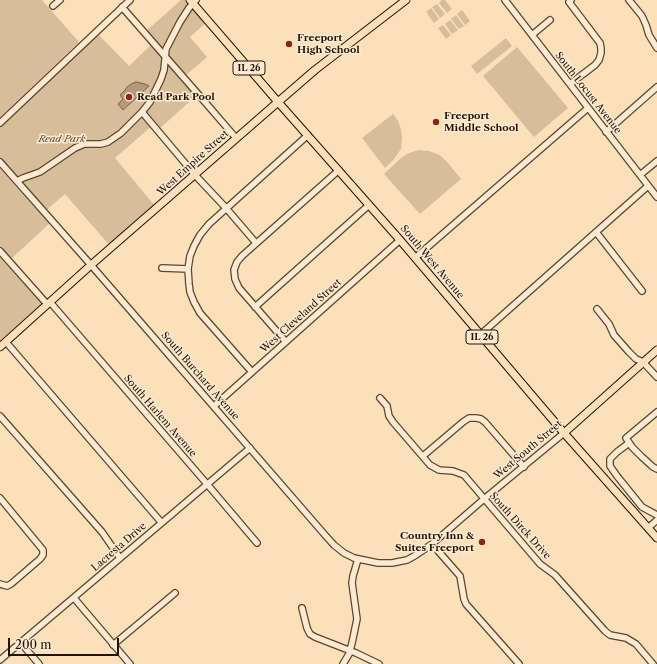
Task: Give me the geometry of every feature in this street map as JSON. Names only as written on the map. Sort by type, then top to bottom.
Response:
[{"type":"main road","name":"West Empire Street","points":[[3,345],[91,265],[315,70],[406,0]]},
{"type":"main road","name":"South West Avenue","points":[[193,1],[278,102],[400,240],[564,433],[657,538]]},
{"type":"main road","name":"West South Street","points":[[564,433],[657,350]]},
{"type":"street","points":[[53,6],[60,0]]},
{"type":"street","points":[[0,123],[130,0]]},
{"type":"street","name":"South Locust Avenue","points":[[505,0],[657,197]]},
{"type":"street","points":[[629,0],[642,16],[649,34],[657,48]]},
{"type":"street","points":[[17,182],[23,178],[40,172],[75,148],[84,144],[101,144],[108,142],[121,133],[142,112],[156,92],[164,70],[166,49],[193,1]]},
{"type":"street","points":[[570,1],[600,43],[601,54],[595,65],[570,84]]},
{"type":"street","points":[[122,7],[236,138]]},
{"type":"street","points":[[532,35],[550,20]]},
{"type":"street","points":[[606,132],[657,87]]},
{"type":"street","points":[[415,258],[588,108]]},
{"type":"street","points":[[142,112],[256,244]]},
{"type":"street","points":[[252,372],[200,313],[190,292],[188,269],[190,256],[200,235],[209,224],[308,135]]},
{"type":"street","points":[[640,175],[657,161]]},
{"type":"street","name":"South Burchard Avenue","points":[[0,162],[334,545],[344,553],[358,559],[378,563],[392,563],[407,560]]},
{"type":"street","points":[[286,342],[239,288],[235,279],[234,270],[237,262],[242,256],[339,170]]},
{"type":"street","points":[[480,335],[648,186]]},
{"type":"street","points":[[255,306],[369,205]]},
{"type":"street","points":[[596,232],[642,291]]},
{"type":"street","name":"West Cleveland Street","points":[[214,406],[400,240]]},
{"type":"street","name":"South Harlem Avenue","points":[[0,251],[208,484],[257,542]]},
{"type":"street","points":[[162,268],[188,269]]},
{"type":"street","points":[[597,309],[609,324],[614,335],[636,359],[643,362],[657,377]]},
{"type":"street","points":[[3,345],[161,522]]},
{"type":"street","name":"South Dirck Drive","points":[[380,398],[387,406],[389,416],[393,422],[430,465],[439,470],[453,471],[464,475],[540,564],[555,575],[605,631],[610,635],[626,638],[636,644],[653,664]]},
{"type":"street","points":[[656,466],[642,458],[626,438],[657,412]]},
{"type":"street","points":[[0,416],[102,532],[120,558]]},
{"type":"street","points":[[423,456],[469,418],[481,419],[489,426],[524,467]]},
{"type":"street","name":"West South Street","points":[[407,560],[432,544],[564,433]]},
{"type":"street","points":[[629,443],[610,459],[610,466],[642,507],[657,515]]},
{"type":"street","name":"Lacresta Drive","points":[[0,660],[250,448]]},
{"type":"street","points":[[0,498],[43,550],[43,555],[11,584],[7,586],[0,584]]},
{"type":"street","points":[[648,528],[657,520]]},
{"type":"street","points":[[432,544],[460,576],[466,604],[519,664]]},
{"type":"street","points":[[343,664],[350,650],[356,629],[357,609],[352,576],[358,559]]},
{"type":"street","points":[[114,645],[175,593]]},
{"type":"street","points":[[74,598],[130,664]]},
{"type":"street","points":[[302,608],[310,634],[350,650],[379,664]]},
{"type":"street","points":[[20,642],[39,664]]},
{"type":"street","points":[[653,664],[657,661]]},
{"type":"green space","points":[[0,0],[42,0],[79,42],[0,117]]},
{"type":"green space","name":"Read Park","points":[[181,0],[190,0],[208,21],[190,37],[207,57],[184,77],[198,94],[158,130],[153,125],[115,158],[155,206],[110,246],[65,194],[44,212],[52,221],[9,261],[47,304],[0,345],[0,124],[96,32],[129,66],[153,43],[144,33]]},
{"type":"green space","points":[[442,0],[445,0],[452,9],[447,13],[439,3]]},
{"type":"green space","points":[[437,4],[445,14],[440,18],[432,7]]},
{"type":"green space","points":[[431,8],[439,19],[434,23],[426,12]]},
{"type":"green space","points":[[462,10],[470,21],[465,25],[457,14]]},
{"type":"green space","points":[[456,15],[464,26],[459,29],[451,19]]},
{"type":"green space","points":[[450,20],[458,30],[452,34],[445,24]]},
{"type":"green space","points":[[443,25],[451,35],[446,39],[438,28]]},
{"type":"green space","points":[[506,38],[512,46],[477,74],[471,66]]},
{"type":"green space","points":[[517,47],[568,108],[534,137],[483,76]]},
{"type":"green space","points":[[393,114],[401,129],[401,149],[385,168],[362,138]]},
{"type":"green space","points":[[418,150],[429,151],[440,155],[461,179],[420,214],[384,174],[401,158]]},
{"type":"shaded area","name":"Read Park Pool","points":[[136,82],[149,86],[123,110],[118,104],[123,99],[120,95],[127,87]]},
{"type":"place","name":"Freeport High School","points":[[289,44]]},
{"type":"place","name":"Read Park Pool","points":[[129,97]]},
{"type":"place","name":"Freeport Middle School","points":[[436,122]]},
{"type":"place","name":"Country Inn & Suites Freeport","points":[[482,542]]}]
